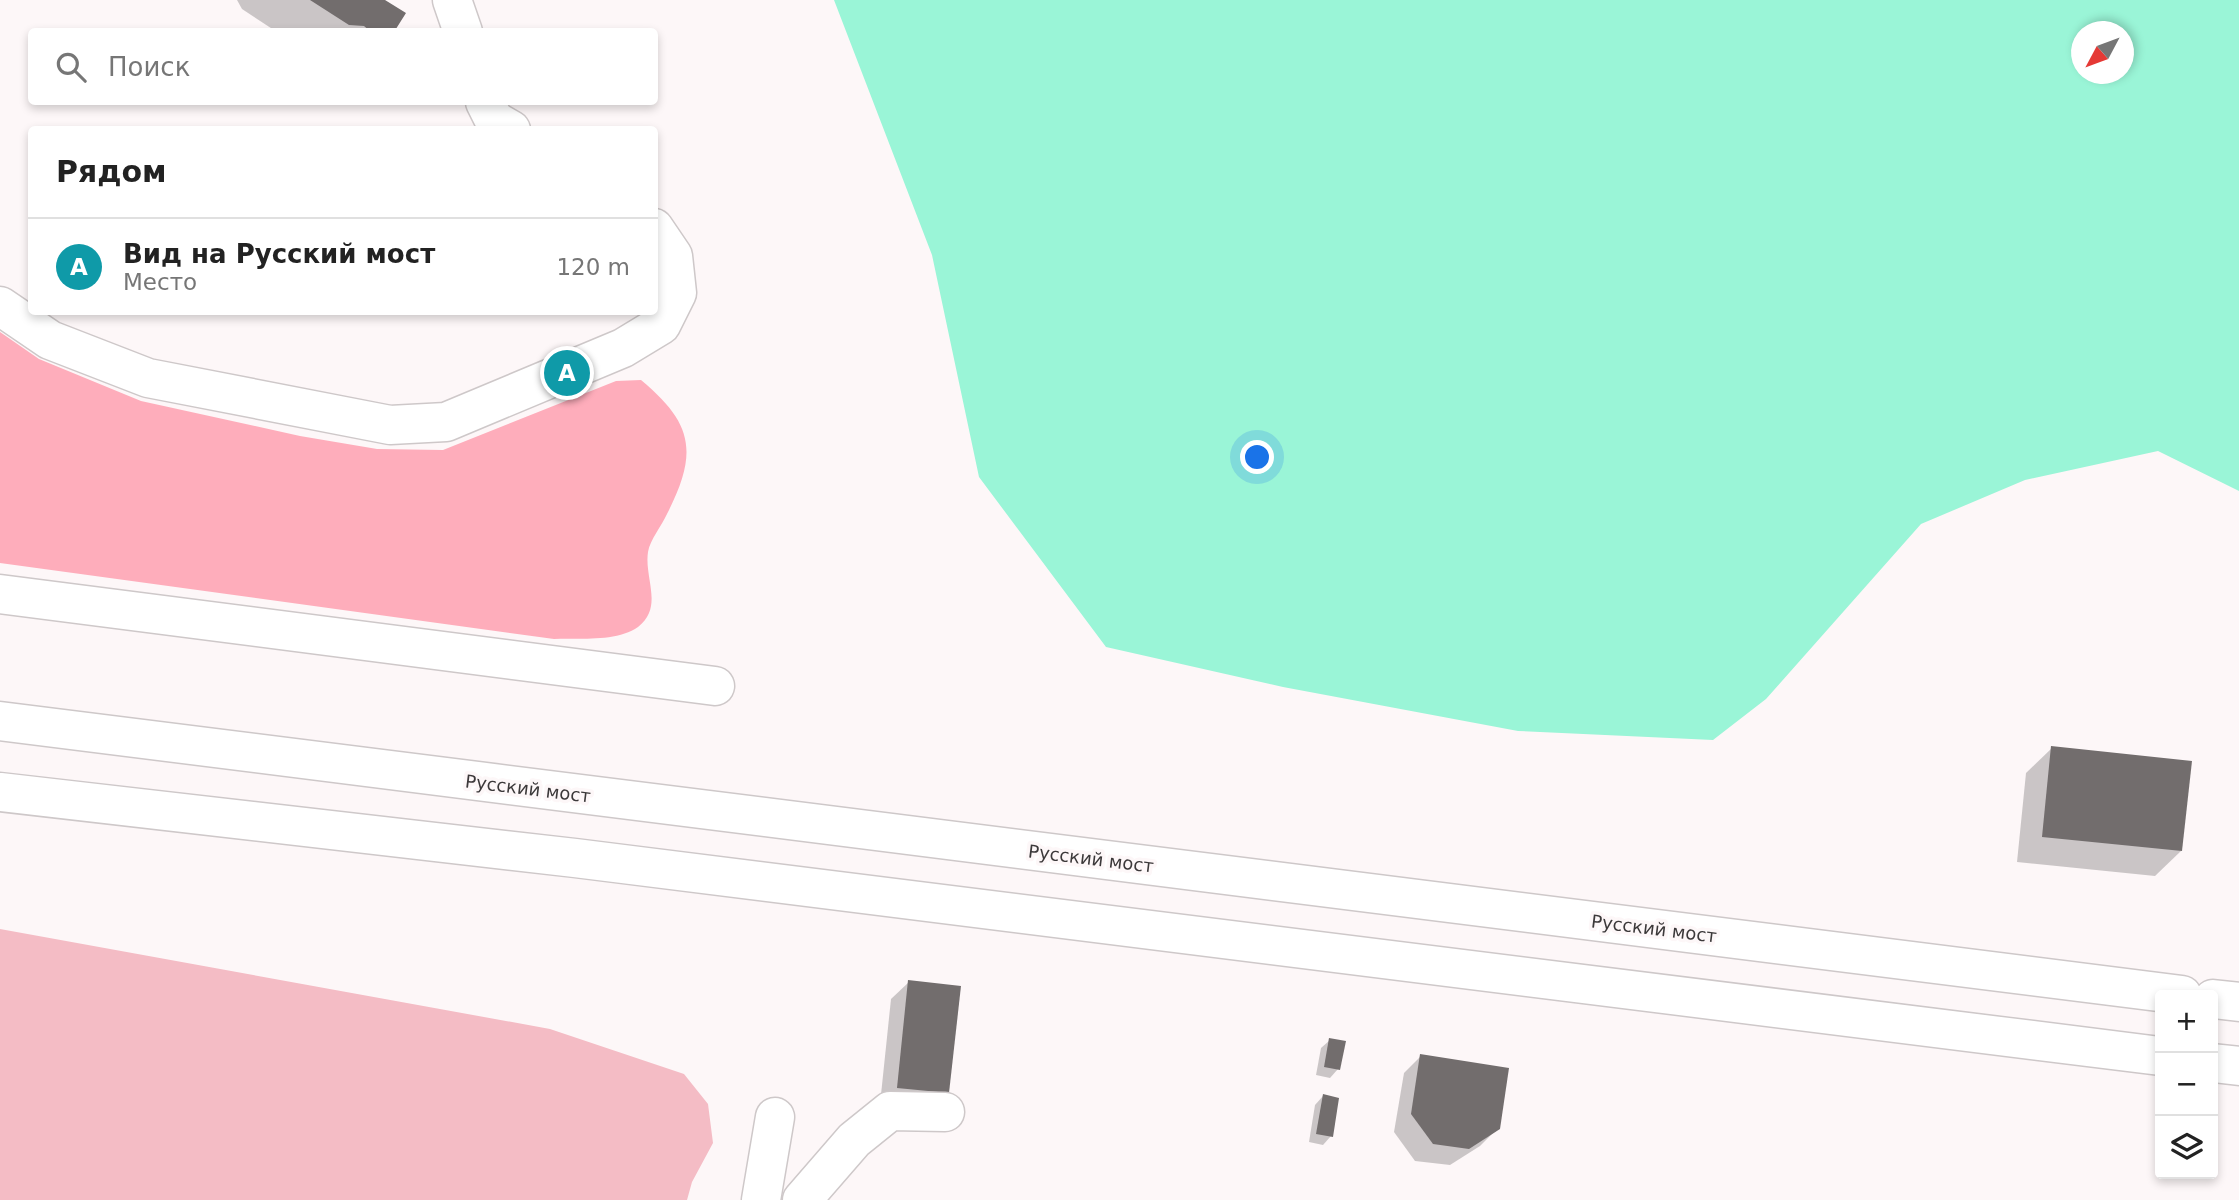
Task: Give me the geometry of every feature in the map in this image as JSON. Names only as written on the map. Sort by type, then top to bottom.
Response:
[{"type":"main road","points":[[452,0],[462,28]]},
{"type":"main road","points":[[486,105],[494,120],[504,126]]},
{"type":"main road","points":[[0,306],[50,340],[148,378],[390,425],[446,422],[623,348],[661,325],[677,293],[673,256],[658,234]]},
{"type":"main road","points":[[0,594],[715,686]]},
{"type":"main road","name":"Русский мост","points":[[0,721],[2155,992]]},
{"type":"main road","points":[[0,792],[589,860],[2155,1055]]},
{"type":"main road","points":[[2218,1000],[2239,1002]]},
{"type":"main road","points":[[2218,1064],[2239,1066]]},
{"type":"main road","points":[[802,1200],[854,1140],[890,1111],[945,1112]]},
{"type":"main road","points":[[761,1200],[775,1117]]},
{"type":"shaded area","points":[[834,0],[2239,0],[2239,491],[2158,451],[2025,480],[1921,524],[1766,699],[1713,740],[1518,731],[1283,687],[1106,647],[979,477],[932,255]]},
{"type":"shaded area","points":[[0,332],[39,359],[141,401],[300,436],[377,449],[443,450],[616,381],[641,380],[672,411],[686,441],[683,474],[677,493],[648,552],[652,601],[650,610],[638,627],[620,635],[554,639],[0,563]]},
{"type":"shaded area","points":[[0,929],[550,1029],[684,1074],[708,1104],[713,1143],[692,1182],[687,1200],[0,1200]]},
{"type":"building","points":[[310,0],[385,0],[406,13],[397,28],[349,25]]},
{"type":"building","points":[[2051,746],[2192,761],[2182,851],[2042,837]]},
{"type":"building","points":[[908,980],[961,986],[949,1093],[897,1088]]},
{"type":"building","points":[[1329,1038],[1346,1041],[1340,1070],[1324,1067]]},
{"type":"building","points":[[1420,1054],[1509,1068],[1500,1129],[1469,1149],[1433,1144],[1411,1114]]},
{"type":"building","points":[[1323,1094],[1339,1098],[1333,1137],[1316,1134]]},
{"type":"place","name":"Вид на Русский мост","points":[[567,373]]}]
